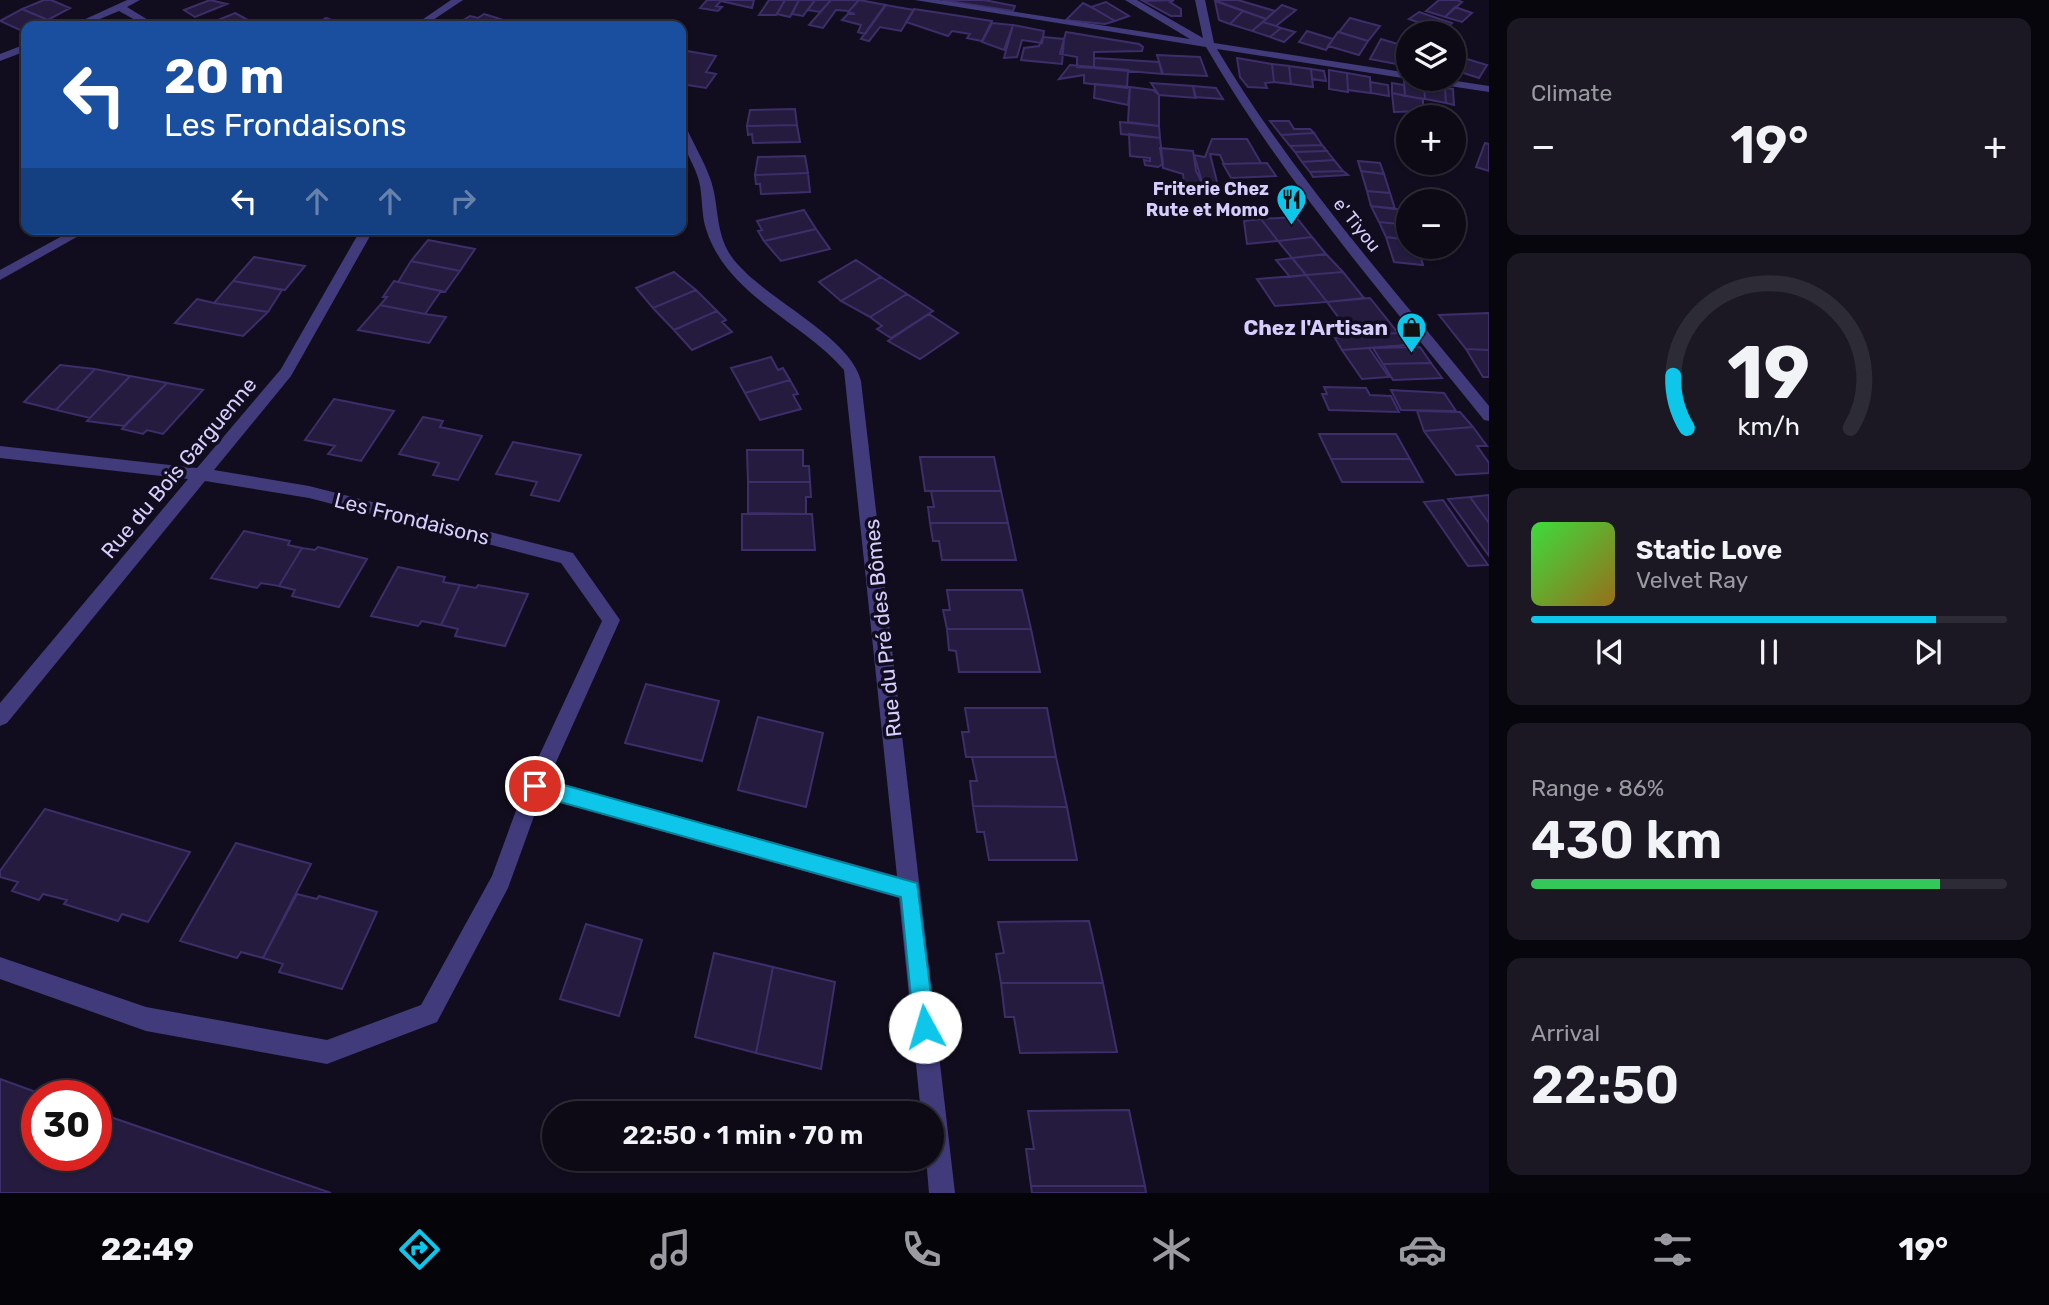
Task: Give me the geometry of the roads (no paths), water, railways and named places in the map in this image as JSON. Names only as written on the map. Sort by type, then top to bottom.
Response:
[{"type":"street","points":[[87,21],[135,0]]},
{"type":"street","points":[[426,21],[458,0]]},
{"type":"street","points":[[920,0],[1396,74]]},
{"type":"street","points":[[1130,0],[1210,46]]},
{"type":"street","points":[[1200,0],[1210,46]]},
{"type":"street","points":[[120,7],[144,21]]},
{"type":"street","name":"e' Tiyou","points":[[1210,46],[1240,97],[1297,177],[1489,416]]},
{"type":"street","points":[[0,58],[21,49]]},
{"type":"street","points":[[1466,86],[1489,89]]},
{"type":"street","name":"Rue du Pré des Bômes","points":[[686,140],[705,180],[712,229],[727,260],[757,292],[833,348],[851,369],[858,402],[942,1193]]},
{"type":"street","points":[[0,276],[74,235]]},
{"type":"street","name":"Rue du Bois Garguenne","points":[[0,717],[286,372],[365,235]]},
{"type":"street","name":"Les Frondaisons","points":[[0,452],[199,474],[309,492],[567,558],[611,620],[535,786],[501,881],[429,1014],[327,1052],[146,1019],[0,968]]},
{"type":"street","points":[[535,786],[910,890]]},
{"type":"place","name":"Friterie Chez Rute et Momo","points":[[1292,226]]},
{"type":"place","name":"Chez l'Artisan","points":[[1411,355]]}]
